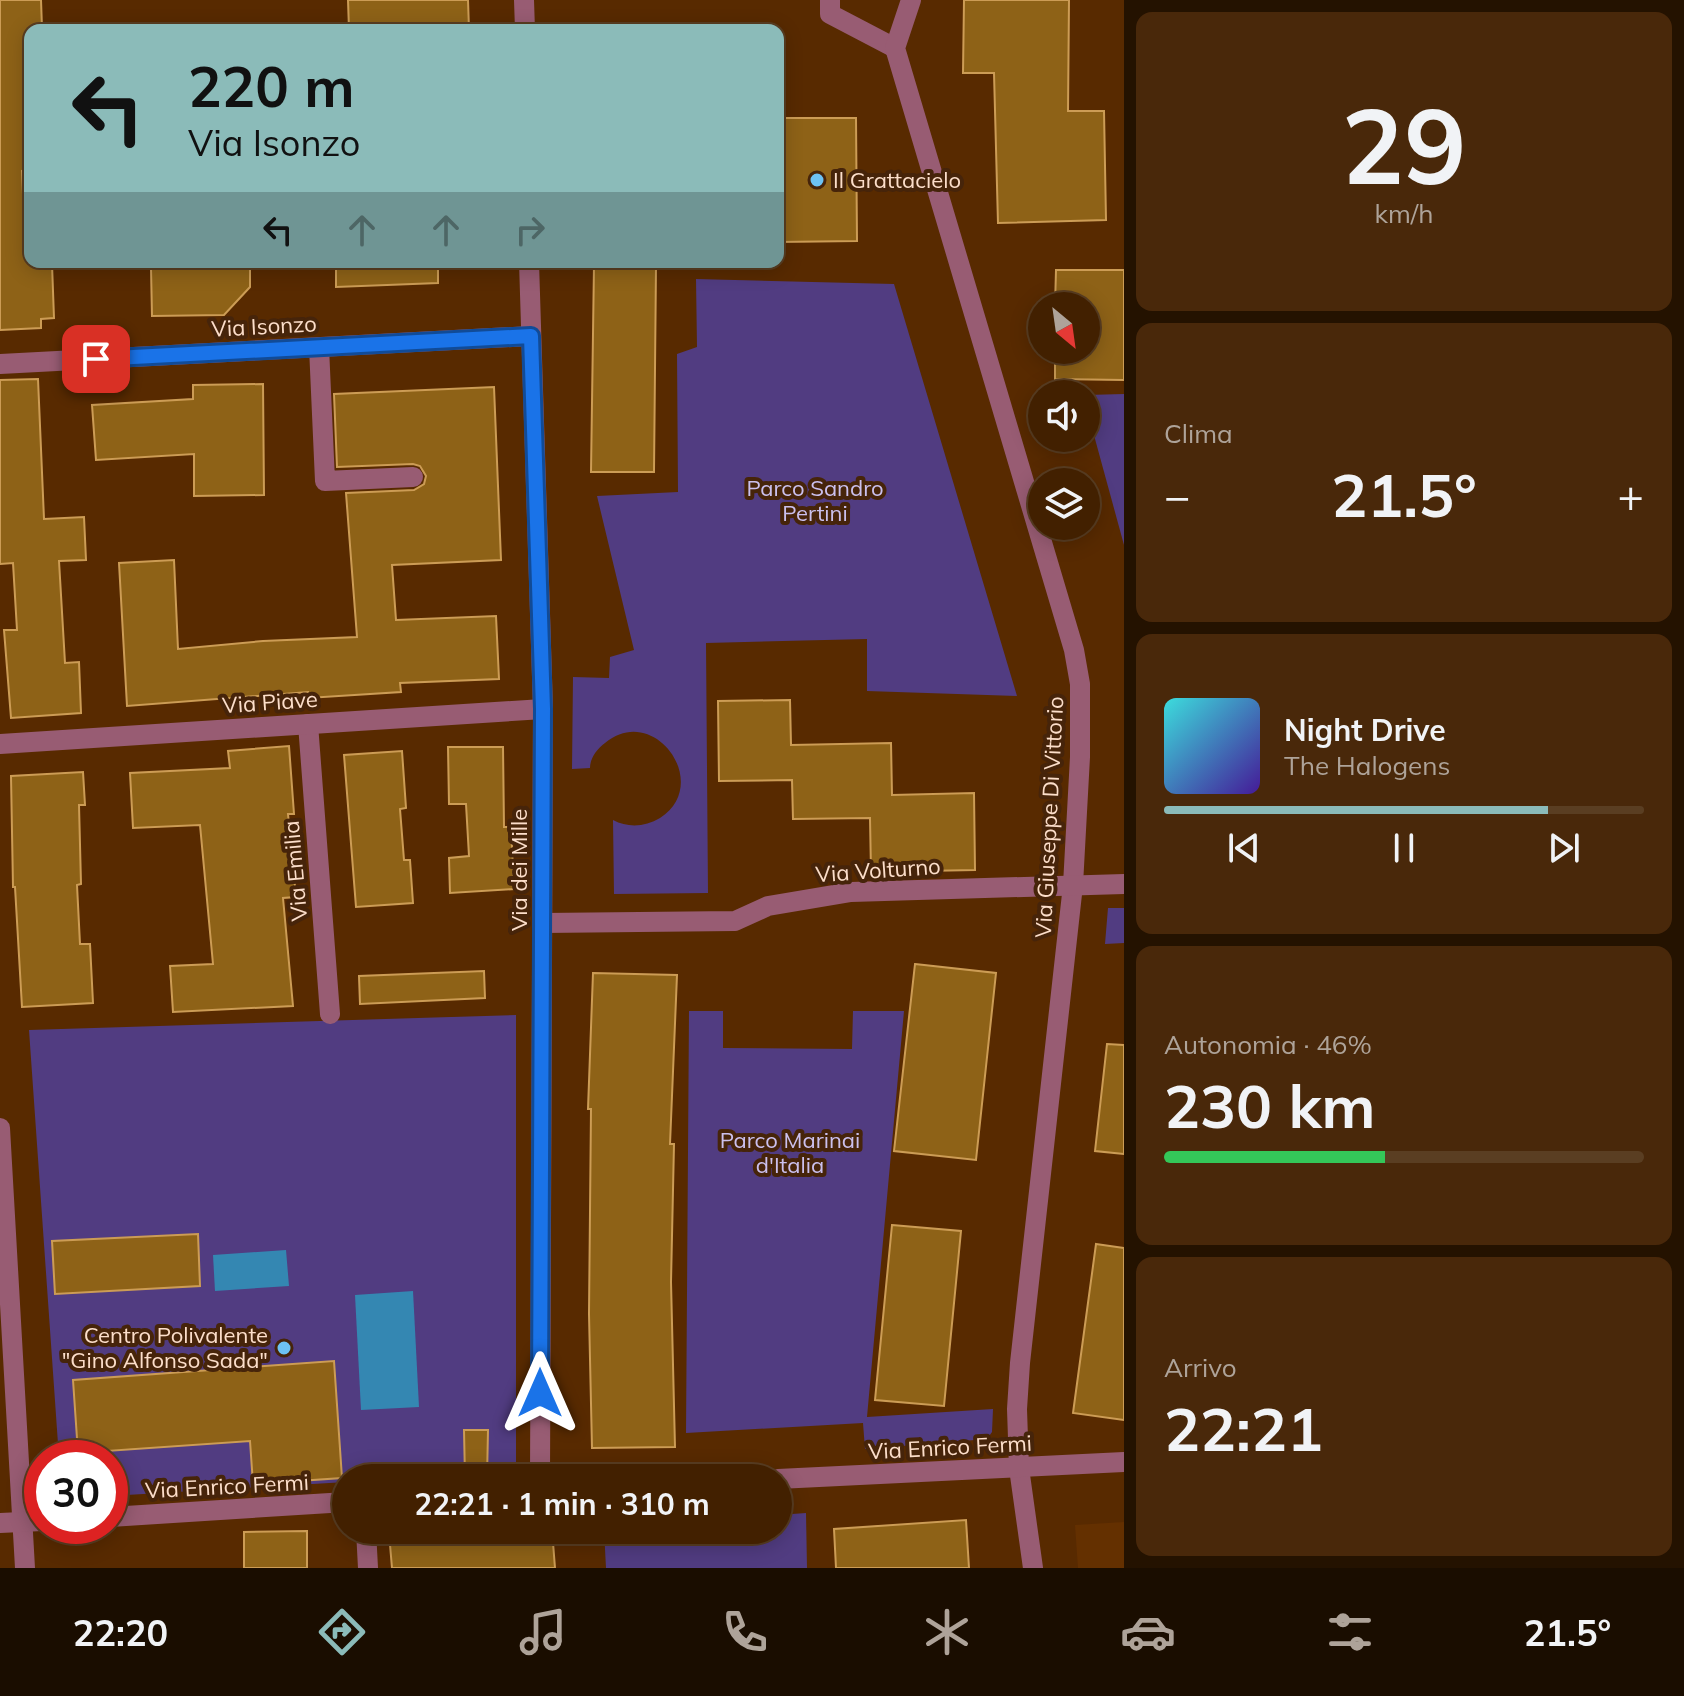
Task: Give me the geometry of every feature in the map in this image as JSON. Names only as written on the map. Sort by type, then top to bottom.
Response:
[{"type":"street","points":[[524,0],[525,24]]},
{"type":"street","points":[[830,0],[830,14],[895,48],[911,0]]},
{"type":"street","name":"Via Giuseppe Di Vittorio","points":[[895,48],[1074,650],[1080,696],[1073,885],[1020,1363],[1019,1468],[1033,1568]]},
{"type":"street","name":"Via dei Mille","points":[[529,268],[543,709],[540,1464]]},
{"type":"street","name":"Via Isonzo","points":[[0,364],[531,336]]},
{"type":"street","points":[[319,347],[325,481],[413,477]]},
{"type":"street","name":"Via Piave","points":[[0,744],[543,709]]},
{"type":"street","name":"Via Emilia","points":[[308,724],[330,1014]]},
{"type":"street","name":"Via Volturno","points":[[543,923],[735,921],[768,906],[851,892],[1124,884]]},
{"type":"street","points":[[0,1128],[2,1204],[24,1440]]},
{"type":"street","name":"Via Enrico Fermi","points":[[792,1478],[1124,1462]]},
{"type":"street","name":"Via Enrico Fermi","points":[[128,1516],[332,1503]]},
{"type":"street","points":[[0,1523],[24,1522]]},
{"type":"street","points":[[25,1568],[29,1544]]},
{"type":"street","points":[[367,1544],[368,1568]]},
{"type":"shaded area","points":[[1124,1522],[1124,1568],[1078,1568],[1075,1525]]},
{"type":"green space","name":"Parco Sandro Pertini","points":[[696,279],[894,284],[1017,696],[867,691],[867,639],[706,643],[708,893],[614,894],[613,820],[642,825],[660,818],[675,803],[681,786],[679,769],[671,752],[658,740],[642,733],[624,733],[599,748],[590,768],[572,769],[573,677],[609,678],[610,657],[634,650],[597,496],[678,492],[677,354],[697,347]]},
{"type":"green space","points":[[1124,394],[1124,545],[1099,452],[1100,395]]},
{"type":"green space","points":[[1108,908],[1124,908],[1124,943],[1105,944]]},
{"type":"green space","name":"Parco Marinai d'Italia","points":[[689,1011],[723,1011],[723,1048],[852,1049],[853,1011],[904,1011],[867,1417],[993,1409],[992,1432],[987,1439],[865,1449],[863,1423],[686,1433]]},
{"type":"green space","points":[[516,1015],[516,1464],[332,1464],[332,1483],[128,1495],[128,1440],[58,1440],[29,1030]]},
{"type":"green space","points":[[806,1513],[807,1568],[606,1568],[605,1544],[792,1544],[792,1514]]},
{"type":"water","points":[[286,1250],[289,1286],[215,1291],[213,1255]]},
{"type":"water","points":[[413,1291],[419,1407],[361,1410],[355,1295]]},
{"type":"building","points":[[0,0],[41,0],[42,24],[24,24],[24,268],[52,268],[54,318],[41,319],[41,328],[0,330]]},
{"type":"building","points":[[348,0],[468,0],[469,24],[349,24]]},
{"type":"building","points":[[964,0],[1069,0],[1068,111],[1104,111],[1106,220],[998,223],[994,73],[963,73]]},
{"type":"building","name":"Il Grattacielo","points":[[784,118],[856,118],[857,241],[784,242]]},
{"type":"building","points":[[151,268],[250,268],[250,287],[224,315],[152,316]]},
{"type":"building","points":[[336,268],[438,268],[438,283],[336,287]]},
{"type":"building","points":[[594,268],[656,268],[654,472],[591,472]]},
{"type":"building","points":[[1056,270],[1124,270],[1124,380],[1055,379],[1055,364],[1100,364],[1100,292],[1055,292]]},
{"type":"building","points":[[38,379],[44,519],[84,517],[86,560],[59,561],[65,663],[79,662],[81,713],[11,718],[4,630],[17,630],[13,563],[0,564],[0,380]]},
{"type":"building","points":[[263,384],[264,495],[194,496],[194,454],[96,460],[92,405],[193,399],[193,385]]},
{"type":"building","points":[[494,387],[501,560],[392,565],[396,620],[496,616],[499,679],[400,683],[401,692],[308,698],[308,692],[127,706],[119,563],[174,560],[178,649],[357,637],[346,493],[414,490],[424,484],[426,476],[420,466],[413,464],[337,467],[334,394]]},
{"type":"building","points":[[790,700],[791,745],[891,743],[892,795],[974,793],[975,870],[871,872],[870,818],[793,819],[792,780],[719,781],[718,701]]},
{"type":"building","points":[[289,746],[294,814],[288,814],[296,897],[283,898],[293,1006],[173,1012],[170,966],[213,964],[200,825],[133,828],[130,773],[230,768],[228,751]]},
{"type":"building","points":[[448,747],[503,747],[504,827],[511,827],[514,889],[450,893],[449,858],[469,856],[466,804],[449,804]]},
{"type":"building","points":[[402,751],[406,808],[400,809],[404,860],[410,860],[413,903],[356,907],[344,755]]},
{"type":"building","points":[[83,772],[85,805],[79,805],[81,884],[77,885],[80,944],[90,944],[93,1003],[22,1007],[13,887],[11,776]]},
{"type":"building","points":[[915,964],[996,973],[976,1160],[894,1151]]},
{"type":"building","points":[[484,971],[485,998],[360,1004],[359,976]]},
{"type":"building","points":[[593,973],[677,975],[670,1144],[674,1144],[671,1282],[675,1447],[592,1448],[589,1314],[591,1109],[588,1109]]},
{"type":"building","points":[[1107,1044],[1124,1045],[1124,1154],[1095,1151]]},
{"type":"building","points":[[892,1225],[961,1231],[944,1406],[875,1400]]},
{"type":"building","points":[[198,1234],[200,1286],[55,1294],[52,1241]]},
{"type":"building","points":[[1096,1244],[1124,1248],[1124,1420],[1073,1413]]},
{"type":"building","points":[[334,1361],[341,1464],[332,1464],[332,1479],[253,1484],[250,1441],[128,1450],[128,1440],[77,1440],[73,1380]]},
{"type":"building","points":[[464,1430],[488,1430],[487,1464],[465,1464]]},
{"type":"building","points":[[966,1520],[969,1568],[836,1568],[834,1529]]},
{"type":"building","points":[[307,1531],[307,1568],[244,1568],[244,1532]]},
{"type":"building","points":[[390,1544],[553,1544],[555,1568],[392,1568]]},
{"type":"place","name":"Il Grattacielo","points":[[817,180]]},
{"type":"place","name":"Centro Polivalente \"Gino Alfonso Sada\"","points":[[284,1348]]},
{"type":"route","points":[[96,359],[531,336],[543,709],[540,1393]]}]
